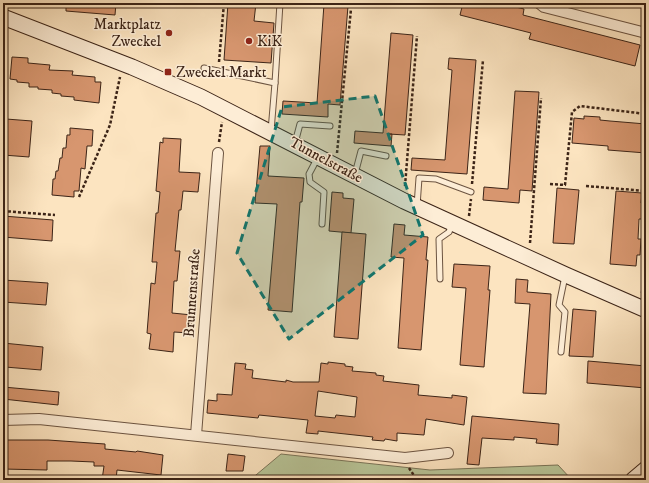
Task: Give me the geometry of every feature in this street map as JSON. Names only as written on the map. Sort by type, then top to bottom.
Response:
[{"type":"street","points":[[539,3],[544,7],[646,33]]},
{"type":"street","name":"Tunnelstraße","points":[[3,17],[122,63],[226,109],[411,204],[644,309]]},
{"type":"street","name":"Brunnenstraße","points":[[196,435],[218,153]]},
{"type":"street","points":[[3,420],[39,419],[404,458],[448,453]]},
{"type":"street","points":[[633,480],[646,469]]},
{"type":"lane","points":[[271,132],[280,3]]},
{"type":"lane","points":[[204,68],[275,83]]},
{"type":"lane","points":[[295,144],[300,124],[330,126]]},
{"type":"lane","points":[[354,175],[361,151],[386,156]]},
{"type":"lane","points":[[318,156],[309,174],[310,182],[324,192],[322,224]]},
{"type":"lane","points":[[411,204],[419,178],[436,179],[471,192]]},
{"type":"lane","points":[[440,279],[439,240],[448,232],[452,223]]},
{"type":"lane","points":[[562,352],[564,312],[559,304],[566,275]]},
{"type":"path","points":[[219,70],[224,3]]},
{"type":"path","points":[[336,165],[351,9]]},
{"type":"path","points":[[411,204],[417,36]]},
{"type":"path","points":[[468,231],[483,60]]},
{"type":"path","points":[[79,197],[110,125],[122,63]]},
{"type":"path","points":[[529,258],[541,98]]},
{"type":"path","points":[[550,184],[565,185],[572,112],[580,106],[646,114]]},
{"type":"path","points":[[218,153],[221,124],[226,109]]},
{"type":"path","points":[[586,186],[646,191]]},
{"type":"path","points":[[3,211],[55,215]]},
{"type":"path","points":[[644,309],[646,246]]},
{"type":"highlighted area","points":[[375,96],[423,235],[289,339],[237,253],[282,107]]},
{"type":"green space","points":[[281,454],[430,470],[558,465],[572,480],[250,480]]},
{"type":"building","points":[[66,3],[116,3],[115,15],[66,11]]},
{"type":"building","name":"KiK","points":[[228,3],[256,3],[254,21],[274,23],[271,63],[224,60]]},
{"type":"building","points":[[463,3],[500,3],[524,9],[523,15],[640,45],[635,66],[529,39],[531,33],[460,15]]},
{"type":"building","points":[[324,4],[348,6],[340,105],[328,104],[328,117],[282,114],[283,101],[317,103]]},
{"type":"building","points":[[391,33],[413,35],[405,135],[392,134],[391,146],[354,143],[355,131],[383,133]]},
{"type":"building","points":[[12,57],[28,58],[28,63],[50,65],[49,70],[73,71],[72,75],[95,77],[95,82],[101,82],[99,103],[74,100],[74,97],[61,96],[61,94],[52,93],[52,90],[29,87],[29,83],[17,82],[17,80],[10,79]]},
{"type":"building","points":[[449,58],[476,60],[467,174],[411,170],[412,158],[445,160],[452,70],[448,69]]},
{"type":"building","points":[[515,91],[539,92],[532,191],[520,190],[519,203],[483,200],[484,187],[508,189]]},
{"type":"building","points":[[584,116],[600,117],[600,120],[646,124],[646,153],[608,150],[608,146],[572,143],[574,118],[584,119]]},
{"type":"building","points":[[6,119],[32,121],[29,157],[3,155]]},
{"type":"building","points":[[70,128],[93,130],[92,146],[87,146],[85,169],[81,168],[79,191],[74,191],[74,197],[52,195],[53,179],[55,179],[56,171],[58,171],[63,148],[66,148],[67,135],[70,135]]},
{"type":"building","points":[[163,138],[181,139],[179,172],[200,173],[198,192],[183,191],[181,210],[179,210],[175,251],[180,251],[177,281],[174,281],[172,313],[192,315],[190,333],[174,332],[173,352],[149,349],[151,334],[147,333],[151,283],[155,284],[157,262],[152,262],[156,213],[158,213],[160,192],[156,191],[160,142],[163,143]]},
{"type":"building","points":[[260,146],[270,146],[268,176],[304,178],[302,202],[300,202],[292,312],[268,310],[277,204],[255,203]]},
{"type":"building","points":[[557,188],[579,190],[574,244],[553,243]]},
{"type":"building","points":[[616,191],[642,193],[641,203],[644,203],[643,219],[639,219],[638,239],[641,239],[640,255],[637,255],[636,266],[610,264]]},
{"type":"building","points":[[332,192],[343,193],[343,198],[354,199],[351,233],[329,231]]},
{"type":"building","points":[[3,216],[53,220],[52,241],[3,237]]},
{"type":"building","points":[[394,224],[405,225],[404,235],[428,237],[426,260],[428,260],[421,350],[398,348],[404,258],[391,257]]},
{"type":"building","points":[[342,232],[366,234],[358,339],[334,337]]},
{"type":"building","points":[[454,264],[490,266],[488,290],[490,290],[484,367],[460,365],[466,288],[452,287]]},
{"type":"building","points":[[516,279],[528,280],[527,292],[551,294],[546,394],[523,393],[530,304],[515,303]]},
{"type":"building","points":[[3,280],[48,283],[46,305],[3,302]]},
{"type":"building","points":[[573,309],[596,311],[593,357],[569,356]]},
{"type":"building","points":[[3,343],[43,347],[41,370],[5,367],[6,364],[3,364]]},
{"type":"building","points":[[588,361],[646,366],[646,388],[587,383]]},
{"type":"building","points":[[328,362],[345,364],[345,366],[353,367],[352,371],[376,373],[376,375],[384,376],[383,381],[419,385],[418,395],[452,398],[452,395],[467,397],[464,425],[426,419],[424,435],[397,433],[397,441],[385,439],[384,441],[372,440],[373,437],[318,431],[318,434],[306,433],[308,420],[259,415],[258,418],[207,413],[208,400],[217,401],[217,394],[232,395],[235,363],[246,364],[245,369],[253,370],[252,378],[286,382],[286,380],[293,382],[319,382],[321,363],[328,364]],"holes":[[[318,391],[357,397],[355,417],[336,415],[335,418],[315,416]]]},
{"type":"building","points":[[3,387],[59,392],[58,405],[3,399]]},
{"type":"building","points":[[472,416],[559,424],[558,445],[536,443],[537,439],[514,437],[514,440],[482,438],[479,465],[467,464]]},
{"type":"building","points":[[3,440],[48,440],[105,444],[105,449],[137,451],[163,455],[161,475],[117,470],[116,480],[102,480],[104,466],[94,466],[94,462],[71,461],[47,461],[47,470],[3,469]]},
{"type":"building","points":[[228,454],[245,456],[243,471],[226,471]]},
{"type":"place","name":"Marktplatz Zweckel","points":[[169,33]]},
{"type":"place","name":"KiK","points":[[249,41]]},
{"type":"place","name":"Zweckel Markt","points":[[168,72]]}]
